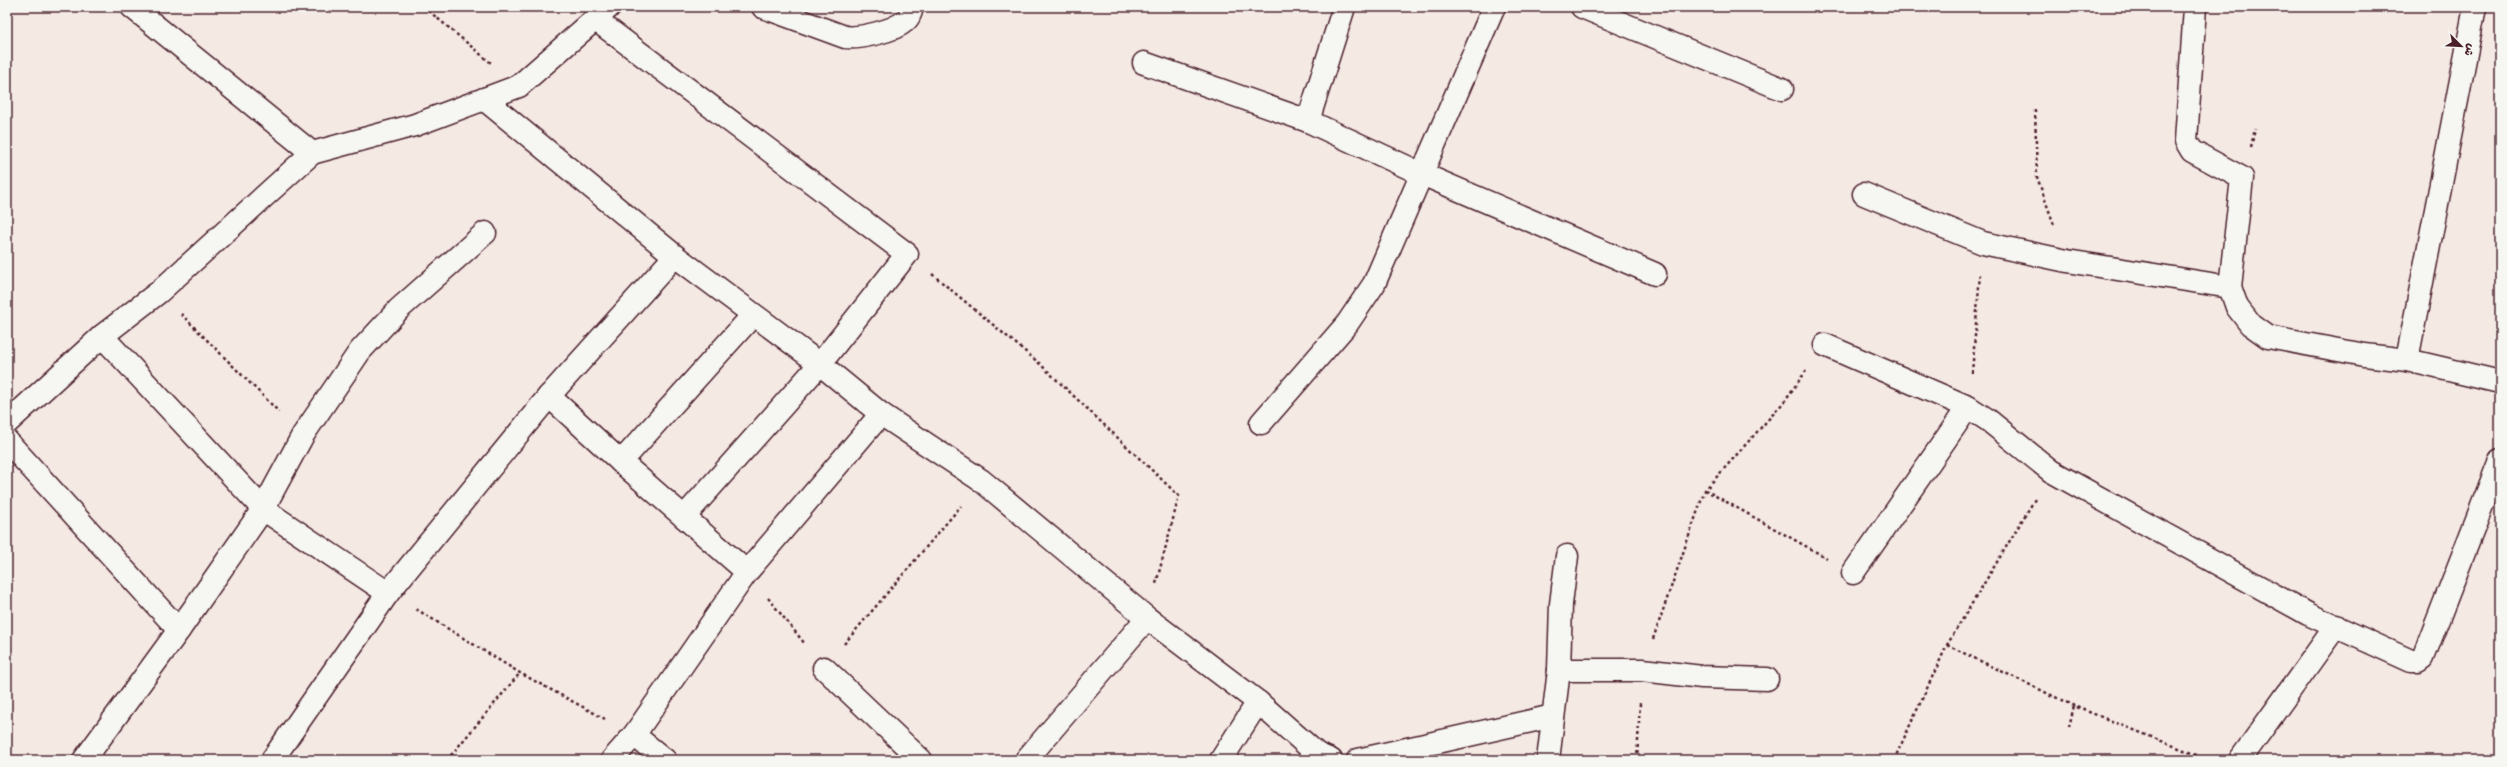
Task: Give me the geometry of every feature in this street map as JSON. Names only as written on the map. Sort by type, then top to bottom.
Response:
[{"type":"street","points":[[132,7],[312,153]]},
{"type":"street","points":[[763,7],[845,36],[857,38],[906,21],[912,7]]},
{"type":"street","points":[[1308,122],[1344,7]]},
{"type":"street","points":[[1261,423],[1347,324],[1374,284],[1494,7]]},
{"type":"street","points":[[1582,7],[1782,89]]},
{"type":"street","points":[[2196,7],[2186,141],[2192,151],[2242,178],[2230,287],[2237,307],[2250,324],[2268,337],[2365,355],[2407,360],[2500,382]]},
{"type":"street","points":[[2407,360],[2475,7]]},
{"type":"street","points":[[7,423],[102,336],[159,292],[312,153],[415,125],[518,86],[603,13],[907,254],[820,364],[684,516]]},
{"type":"street","points":[[1144,63],[1308,122],[1422,174],[1655,274]]},
{"type":"street","points":[[484,99],[675,256],[820,364],[881,414],[982,481],[1147,618],[1258,702],[1317,754],[1331,760]]},
{"type":"street","points":[[1864,194],[1983,243],[2067,262],[2230,287]]},
{"type":"street","points":[[84,760],[179,630],[262,509],[303,435],[360,351],[399,309],[485,233]]},
{"type":"street","points":[[272,760],[388,593],[549,396],[675,256]]},
{"type":"street","points":[[621,462],[753,314]]},
{"type":"street","points":[[102,336],[262,509],[388,593]]},
{"type":"street","points":[[1825,345],[1968,407],[1988,420],[2052,472],[2308,614],[2411,661],[2419,661],[2423,658],[2500,460]]},
{"type":"street","points":[[549,396],[621,462],[747,572]]},
{"type":"street","points":[[1853,573],[1968,407]]},
{"type":"street","points":[[612,760],[634,734],[747,572],[881,414]]},
{"type":"street","points":[[7,441],[179,630]]},
{"type":"street","points":[[1548,760],[1559,670],[1561,604],[1567,556]]},
{"type":"street","points":[[1026,760],[1147,618]]},
{"type":"street","points":[[2240,760],[2336,626]]},
{"type":"street","points":[[824,668],[921,760]]},
{"type":"street","points":[[1559,670],[1642,670],[1702,677],[1767,679]]},
{"type":"street","points":[[1221,760],[1258,702]]},
{"type":"street","points":[[1358,760],[1364,760],[1553,716]]},
{"type":"street","points":[[634,734],[665,760]]},
{"type":"path","points":[[424,7],[518,86]]},
{"type":"path","points":[[2036,110],[2037,176],[2067,262]]},
{"type":"path","points":[[1968,407],[1983,243]]},
{"type":"path","points":[[907,254],[1039,363],[1179,496],[1147,618]]},
{"type":"path","points":[[159,292],[303,435]]},
{"type":"path","points":[[1637,760],[1642,670],[1705,490],[1783,403],[1825,345]]},
{"type":"path","points":[[1894,760],[1948,645],[2052,472]]},
{"type":"path","points":[[747,572],[824,668],[982,481]]},
{"type":"path","points":[[1705,490],[1853,573]]},
{"type":"path","points":[[388,593],[520,673],[634,734]]},
{"type":"path","points":[[1948,645],[2074,706],[2209,760]]},
{"type":"path","points":[[447,760],[520,673]]},
{"type":"path","points":[[2069,727],[2074,706]]}]
